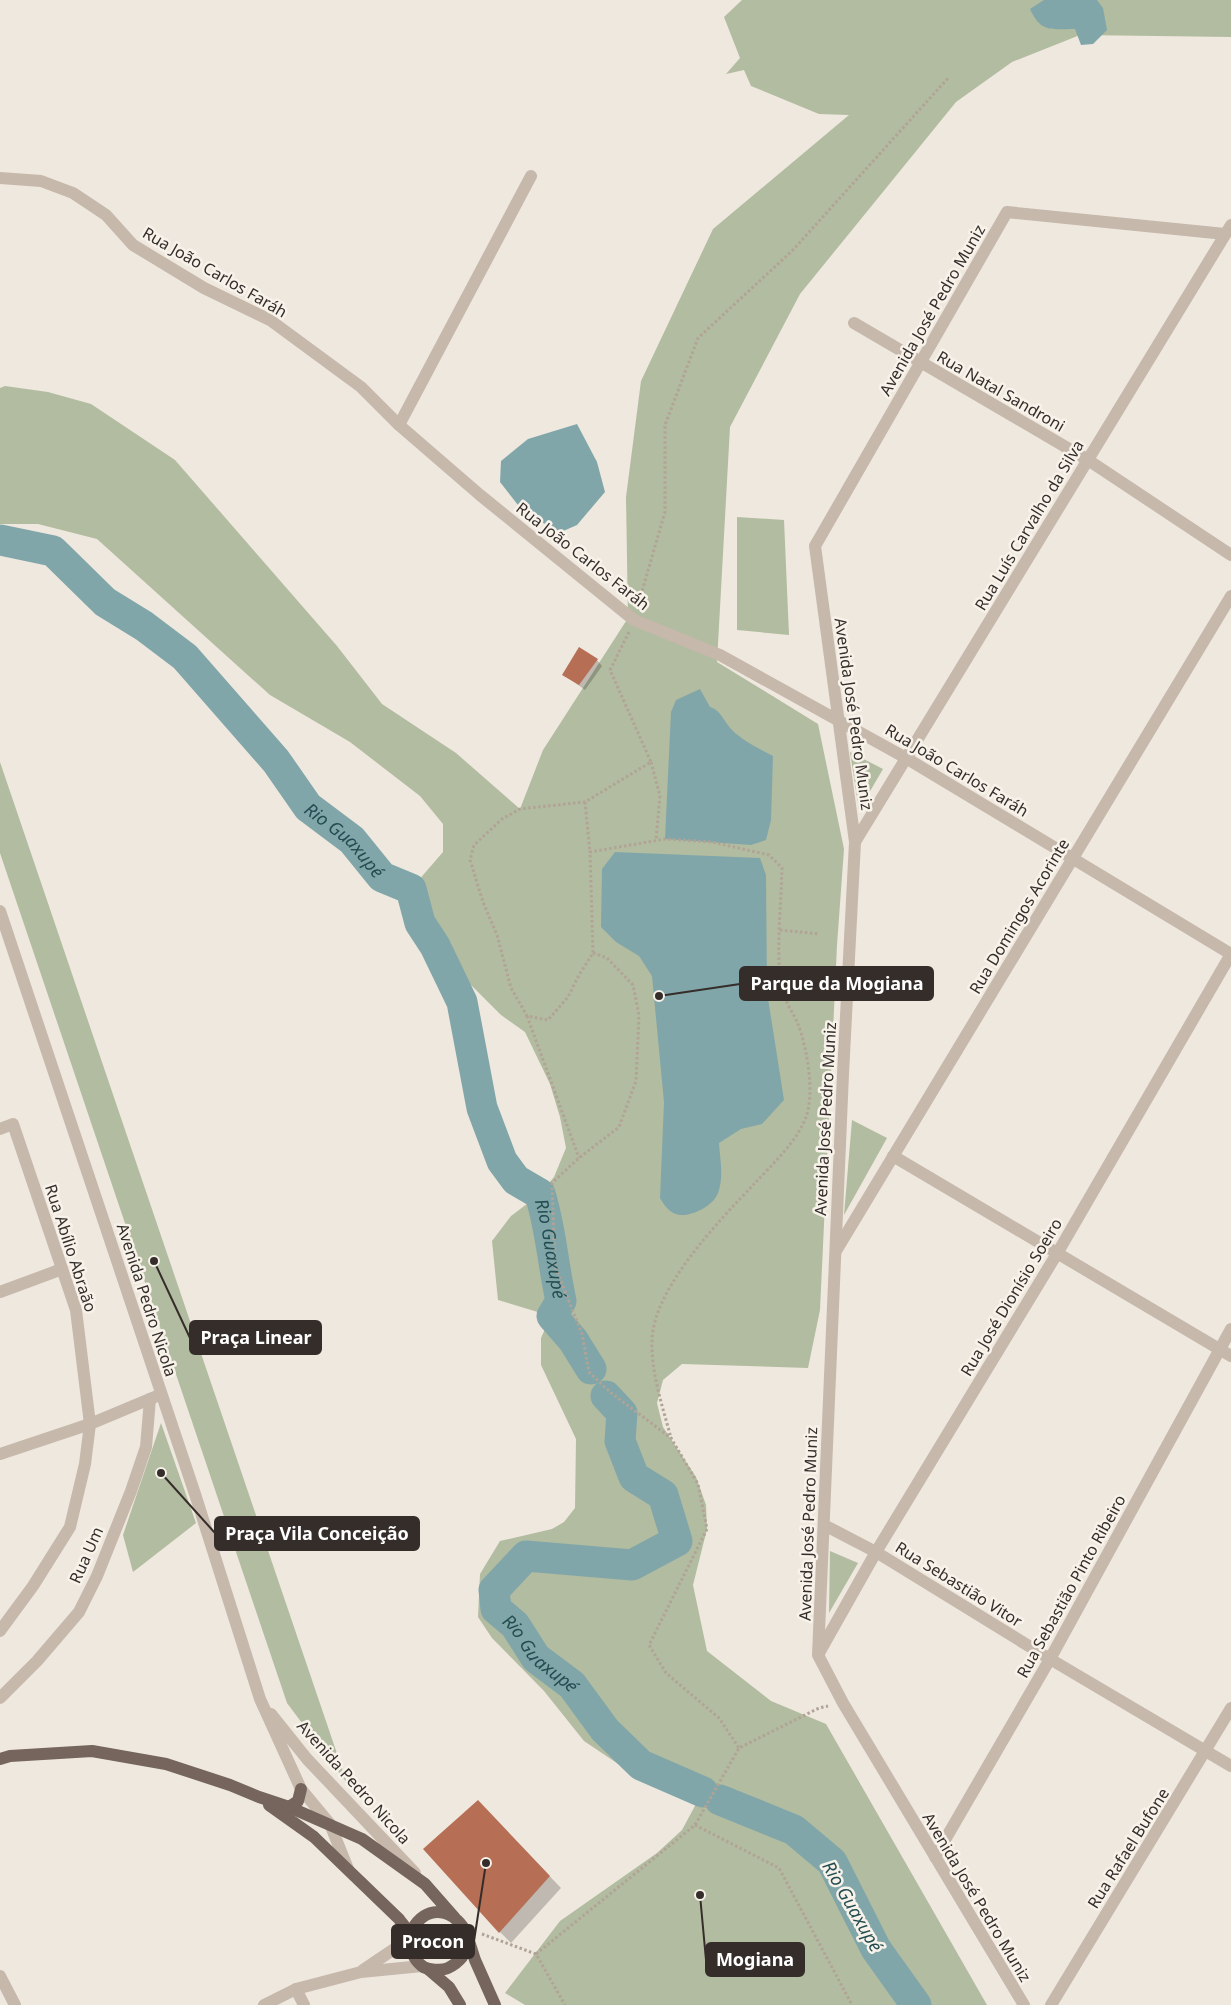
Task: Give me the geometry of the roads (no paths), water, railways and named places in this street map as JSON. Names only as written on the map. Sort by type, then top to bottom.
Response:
[{"type":"main road","points":[[0,1759],[10,1756],[92,1751],[166,1764],[289,1807],[362,1839],[426,1884],[464,1928],[475,1960],[495,2005]]},
{"type":"main road","points":[[289,1807],[298,1801],[301,1789]]},
{"type":"main road","points":[[259,1797],[314,1837],[399,1919],[409,1936],[412,1954],[425,1968],[449,1987],[460,2005]]},
{"type":"main road","points":[[409,1936],[414,1924],[422,1916],[433,1912],[444,1912],[454,1917]]},
{"type":"main road","points":[[425,1968],[445,1970],[460,1961],[467,1946],[464,1928]]},
{"type":"street","points":[[399,424],[531,176]]},
{"type":"street","name":"Rua João Carlos Faráh","points":[[0,178],[41,181],[73,193],[106,215],[133,245],[204,288],[270,320],[361,387],[399,424],[480,495],[634,620],[720,654],[906,758],[1231,954]]},
{"type":"street","name":"Avenida José Pedro Muniz","points":[[1024,2005],[842,1703],[818,1655],[855,842],[814,546],[1007,212],[1228,230]]},
{"type":"street","name":"Rua Luís Carvalho da Silva","points":[[855,842],[1228,230]]},
{"type":"street","name":"Rua Natal Sandroni","points":[[854,324],[1088,460],[1231,555]]},
{"type":"street","name":"Rua Domingos Acorinte","points":[[835,1253],[1231,596]]},
{"type":"street","name":"Avenida Pedro Nicola","points":[[0,911],[156,1397],[195,1494],[260,1699],[301,1789],[330,1824],[348,1869]]},
{"type":"street","name":"Rua José Dionísio Soeiro","points":[[818,1655],[876,1552],[1058,1252],[1231,954]]},
{"type":"street","name":"Rua Abílio Abraão","points":[[0,1129],[14,1124],[76,1310],[90,1424],[85,1464],[70,1527],[33,1586],[0,1631]]},
{"type":"street","points":[[893,1156],[1231,1356]]},
{"type":"street","points":[[0,1292],[62,1269]]},
{"type":"street","name":"Rua Sebastião Pinto Ribeiro","points":[[935,1857],[1050,1659],[1231,1329]]},
{"type":"street","points":[[0,1454],[90,1424],[156,1397]]},
{"type":"street","name":"Rua Um","points":[[0,1698],[37,1661],[79,1612],[97,1576],[131,1491],[146,1447],[156,1397]]},
{"type":"street","name":"Rua Sebastião Vitor","points":[[824,1525],[876,1552],[1050,1659],[1231,1766]]},
{"type":"street","name":"Avenida Pedro Nicola","points":[[260,1699],[307,1758],[426,1884]]},
{"type":"street","name":"Rua Rafael Bufone","points":[[1051,2005],[1231,1708]]},
{"type":"street","points":[[361,1972],[409,1936]]},
{"type":"street","points":[[264,2005],[296,1989],[361,1972],[425,1968]]},
{"type":"street","points":[[0,1976],[15,2005]]},
{"type":"street","points":[[296,1989],[304,2005]]},
{"type":"water","points":[[1044,0],[1097,0],[1103,8],[1107,30],[1093,44],[1081,45],[1075,29],[1053,29],[1043,26],[1038,22],[1030,9]]},
{"type":"water","points":[[577,424],[597,462],[605,492],[577,525],[561,532],[525,514],[500,482],[501,461],[528,439]]},
{"type":"water","points":[[700,689],[710,707],[720,713],[736,734],[773,756],[771,820],[766,840],[751,845],[665,839],[671,712],[676,700]]},
{"type":"water","points":[[615,852],[760,858],[766,875],[767,992],[784,1100],[762,1124],[741,1129],[719,1143],[721,1175],[718,1193],[707,1206],[691,1214],[680,1215],[673,1213],[660,1198],[664,1102],[652,976],[639,956],[616,942],[601,927],[602,869]]},
{"type":"waterway","name":"Rio Guaxupé","points":[[0,540],[53,551],[105,602],[144,626],[185,657],[276,761],[308,807],[352,840],[382,877],[411,889],[420,923],[435,946],[462,1002],[482,1108],[502,1161],[516,1180],[540,1194],[547,1220],[561,1301],[552,1316],[573,1340],[591,1369]]},
{"type":"waterway","name":"Rio Guaxupé","points":[[606,1396],[622,1413],[620,1441],[634,1477],[663,1495],[677,1541],[632,1565],[526,1556],[494,1590],[496,1609],[515,1625],[536,1658],[572,1685],[605,1730],[641,1765],[703,1792]]},
{"type":"waterway","name":"Rio Guaxupé","points":[[720,1800],[794,1830],[832,1862],[876,1949],[916,2005]]},
{"type":"place","name":"Parque da Mogiana","points":[[659,996]]},
{"type":"place","name":"Praça Linear","points":[[154,1261]]},
{"type":"place","name":"Praça Vila Conceição","points":[[161,1473]]},
{"type":"place","name":"Procon","points":[[486,1863]]},
{"type":"place","name":"Mogiana","points":[[700,1895]]}]
